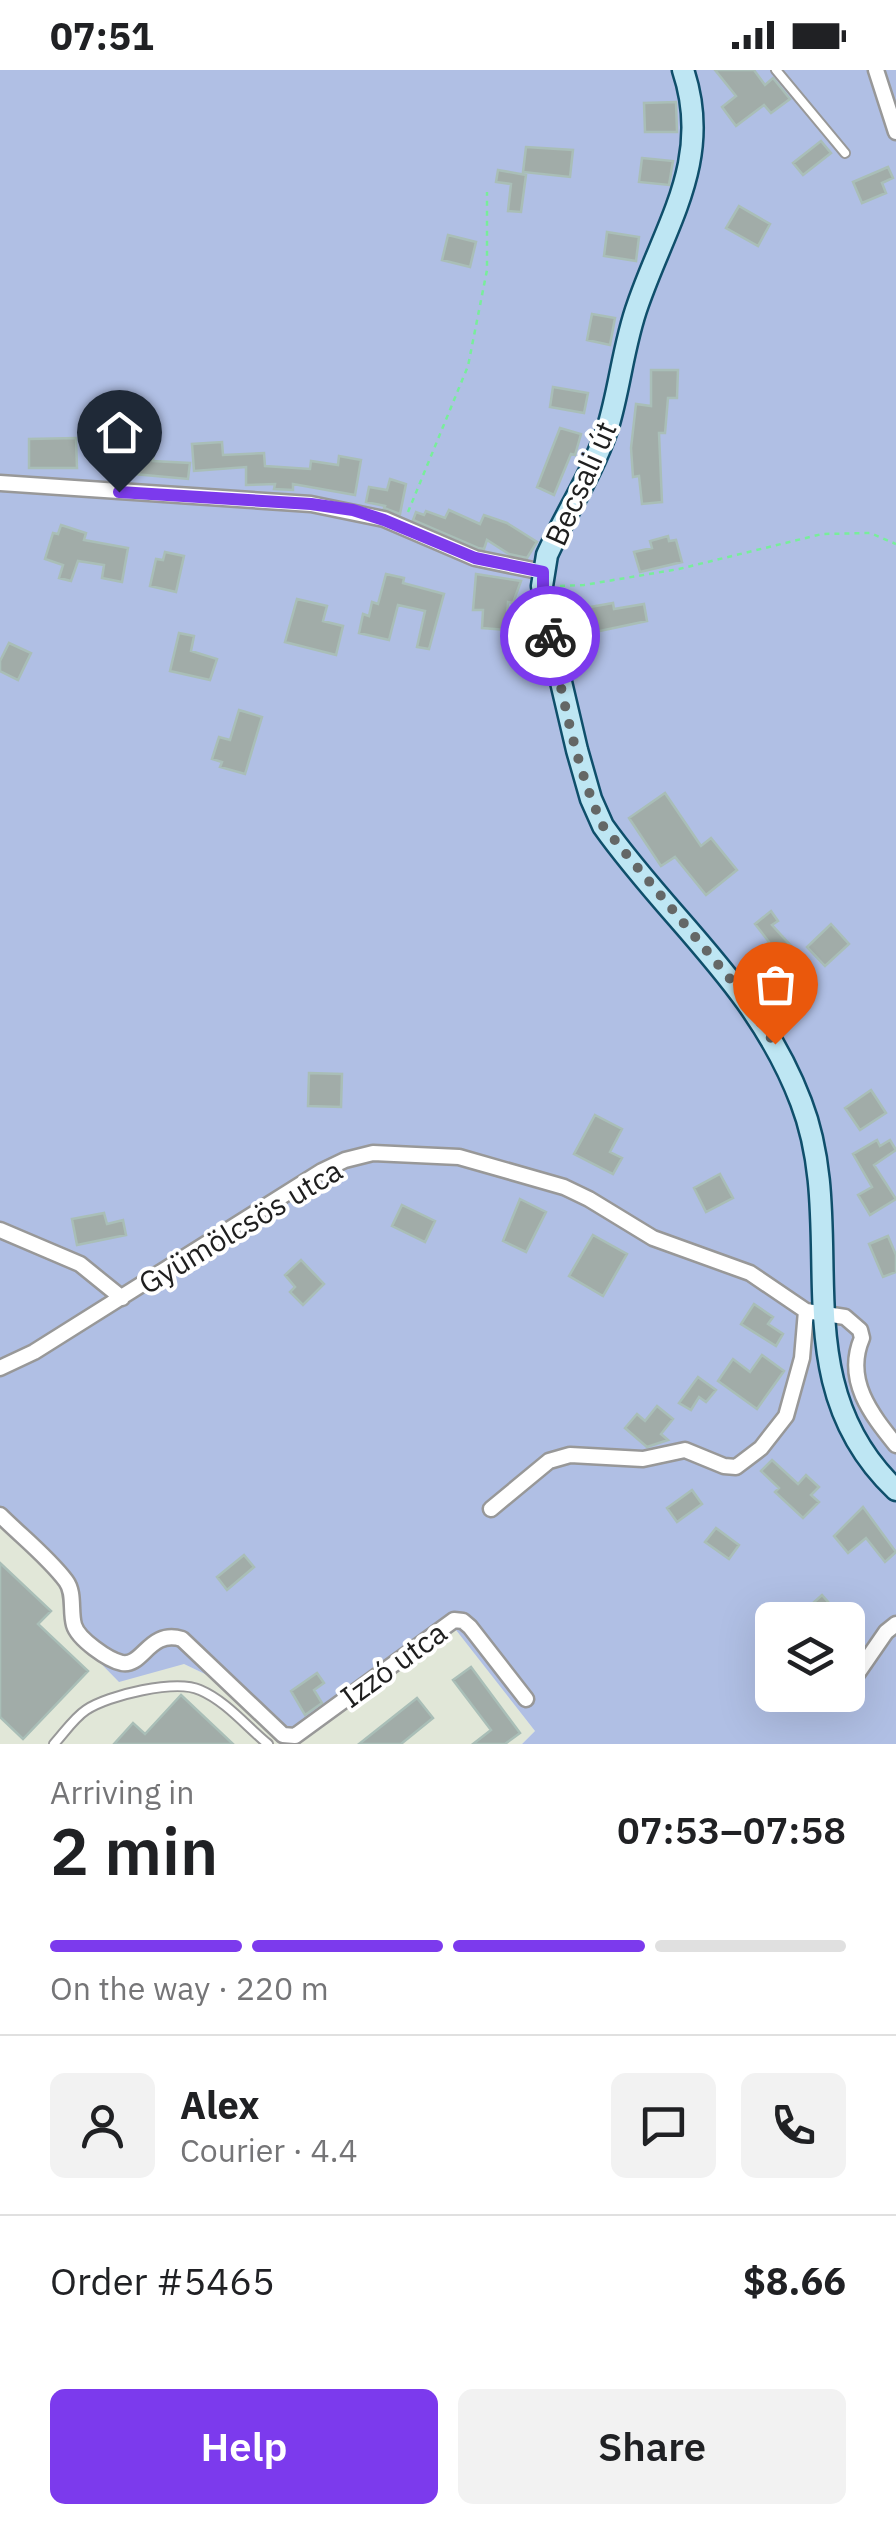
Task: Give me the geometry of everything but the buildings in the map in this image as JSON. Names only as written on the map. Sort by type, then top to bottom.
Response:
[{"type":"main road","name":"Becsali út","points":[[684,70],[695,131],[688,176],[636,308],[601,445],[554,538],[542,579],[548,631],[591,800],[603,826],[736,986],[775,1044],[801,1100],[816,1160],[815,1312],[846,1423],[859,1449],[896,1490]]},
{"type":"street","points":[[876,70],[896,132]]},
{"type":"street","points":[[0,483],[353,510],[475,558],[542,579]]},
{"type":"street","name":"Gyümölcsös utca","points":[[0,1368],[18,1362],[322,1172],[344,1160],[373,1153],[459,1158],[564,1187],[653,1238],[750,1273],[815,1312]]},
{"type":"street","points":[[0,1230],[80,1264],[122,1298]]},
{"type":"street","points":[[491,1509],[548,1461],[570,1455],[642,1459],[685,1450],[736,1467],[761,1448],[786,1416],[815,1312],[845,1317],[860,1330],[856,1377],[868,1408],[896,1446]]},
{"type":"street","name":"Izzó utca","points":[[0,1515],[67,1582],[74,1626],[79,1634],[112,1659],[124,1663],[130,1663],[166,1636],[182,1639],[283,1736],[295,1736],[454,1620],[470,1627],[526,1698]]},
{"type":"street","points":[[865,1662],[896,1624]]},
{"type":"lane","points":[[776,70],[844,152]]},
{"type":"lane","points":[[54,1744],[82,1713],[100,1702],[180,1685],[200,1690],[222,1704],[268,1744]]},
{"type":"path","points":[[401,527],[434,456],[468,366],[488,270],[487,192]]},
{"type":"path","points":[[542,579],[584,586],[679,569],[822,534],[870,533],[896,544]]},
{"type":"shaded area","points":[[0,70],[896,70],[896,1744],[522,1744],[535,1731],[456,1630],[295,1744],[285,1744],[226,1684],[184,1664],[119,1682],[71,1633],[66,1590],[0,1519]]},
{"type":"shaded area","points":[[0,1519],[66,1591],[184,1664],[226,1684],[285,1744],[0,1744]]},
{"type":"shaded area","points":[[456,1629],[535,1731],[522,1744],[295,1744]]},
{"type":"way so far","points":[[550,636],[577,750],[603,826],[698,936],[775,1044]]},
{"type":"route","points":[[119,492],[353,510],[475,558],[543,572],[543,602],[550,636]]}]
